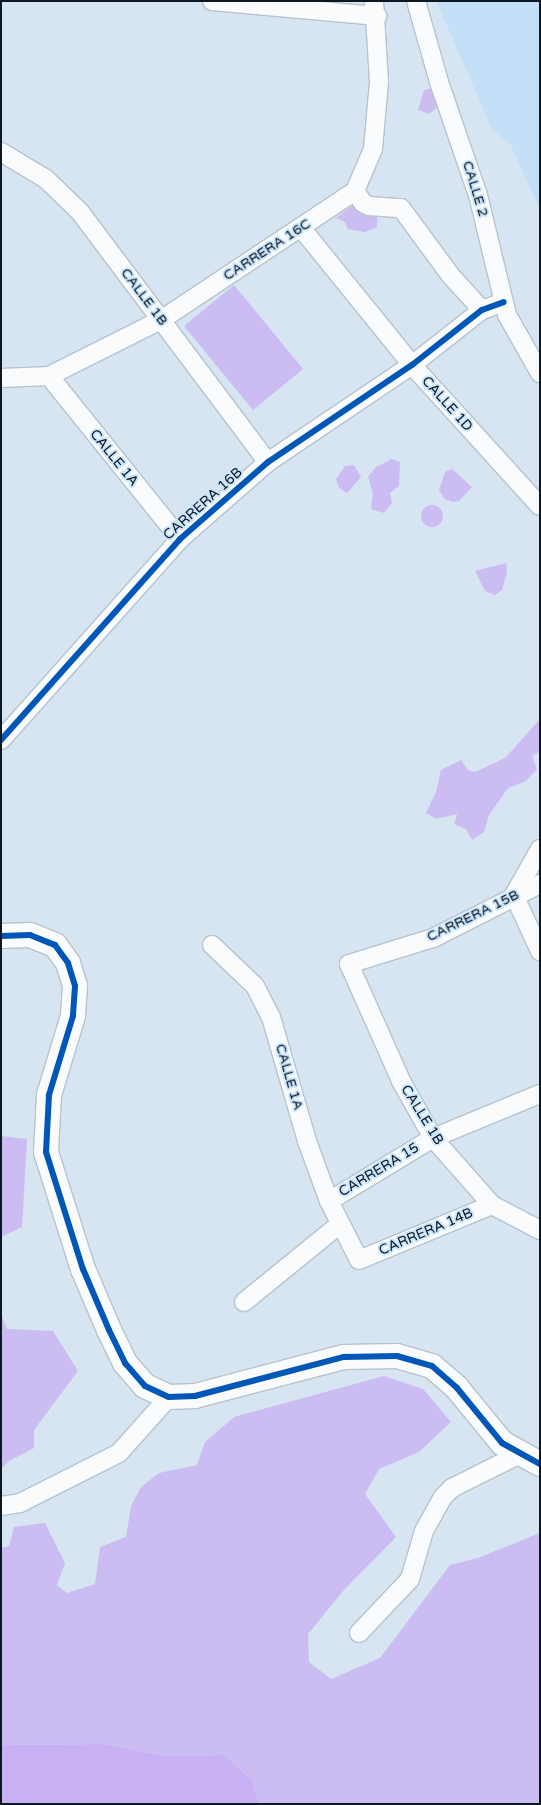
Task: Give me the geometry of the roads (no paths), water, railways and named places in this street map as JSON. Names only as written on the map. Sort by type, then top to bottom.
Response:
[{"type":"street","points":[[212,1],[376,9],[379,82],[373,149],[355,191],[363,204],[401,208],[451,276],[482,310]]},
{"type":"street","name":"CALLE 2","points":[[416,1],[439,82],[478,195],[507,315],[540,373]]},
{"type":"street","name":"CALLE 1B","points":[[1,152],[46,179],[80,212],[268,462]]},
{"type":"street","name":"CARRERA 16C","points":[[1,378],[49,376],[161,320],[263,250],[302,229],[355,191]]},
{"type":"street","name":"CALLE 1D","points":[[302,229],[412,365],[540,506]]},
{"type":"street","name":"CARRERA 16B","points":[[1,740],[180,539],[268,462],[412,365],[482,310],[504,302]]},
{"type":"street","name":"CALLE 1A","points":[[49,376],[180,539]]},
{"type":"street","points":[[540,849],[514,895],[540,950]]},
{"type":"street","name":"CARRERA 15B","points":[[349,964],[433,938],[514,895],[540,884]]},
{"type":"street","points":[[1,936],[30,936],[55,945],[68,963],[75,986],[72,1016],[49,1095],[46,1152],[82,1269],[125,1363],[146,1386],[169,1398],[195,1396],[344,1358],[398,1356],[432,1366],[457,1388],[502,1443],[518,1454],[540,1464]]},
{"type":"street","name":"CALLE 1A","points":[[212,945],[255,986],[271,1017],[307,1141],[329,1201],[359,1260]]},
{"type":"street","name":"CALLE 1B","points":[[349,964],[401,1081],[433,1138],[492,1205],[540,1230]]},
{"type":"street","name":"CARRERA 15","points":[[329,1201],[433,1138],[540,1094]]},
{"type":"street","name":"CARRERA 14B","points":[[359,1260],[492,1205]]},
{"type":"street","points":[[244,1302],[340,1224]]},
{"type":"street","points":[[1,1506],[20,1503],[119,1453],[169,1398]]},
{"type":"street","points":[[360,1633],[410,1578],[424,1531],[443,1497],[452,1488],[518,1454]]}]
